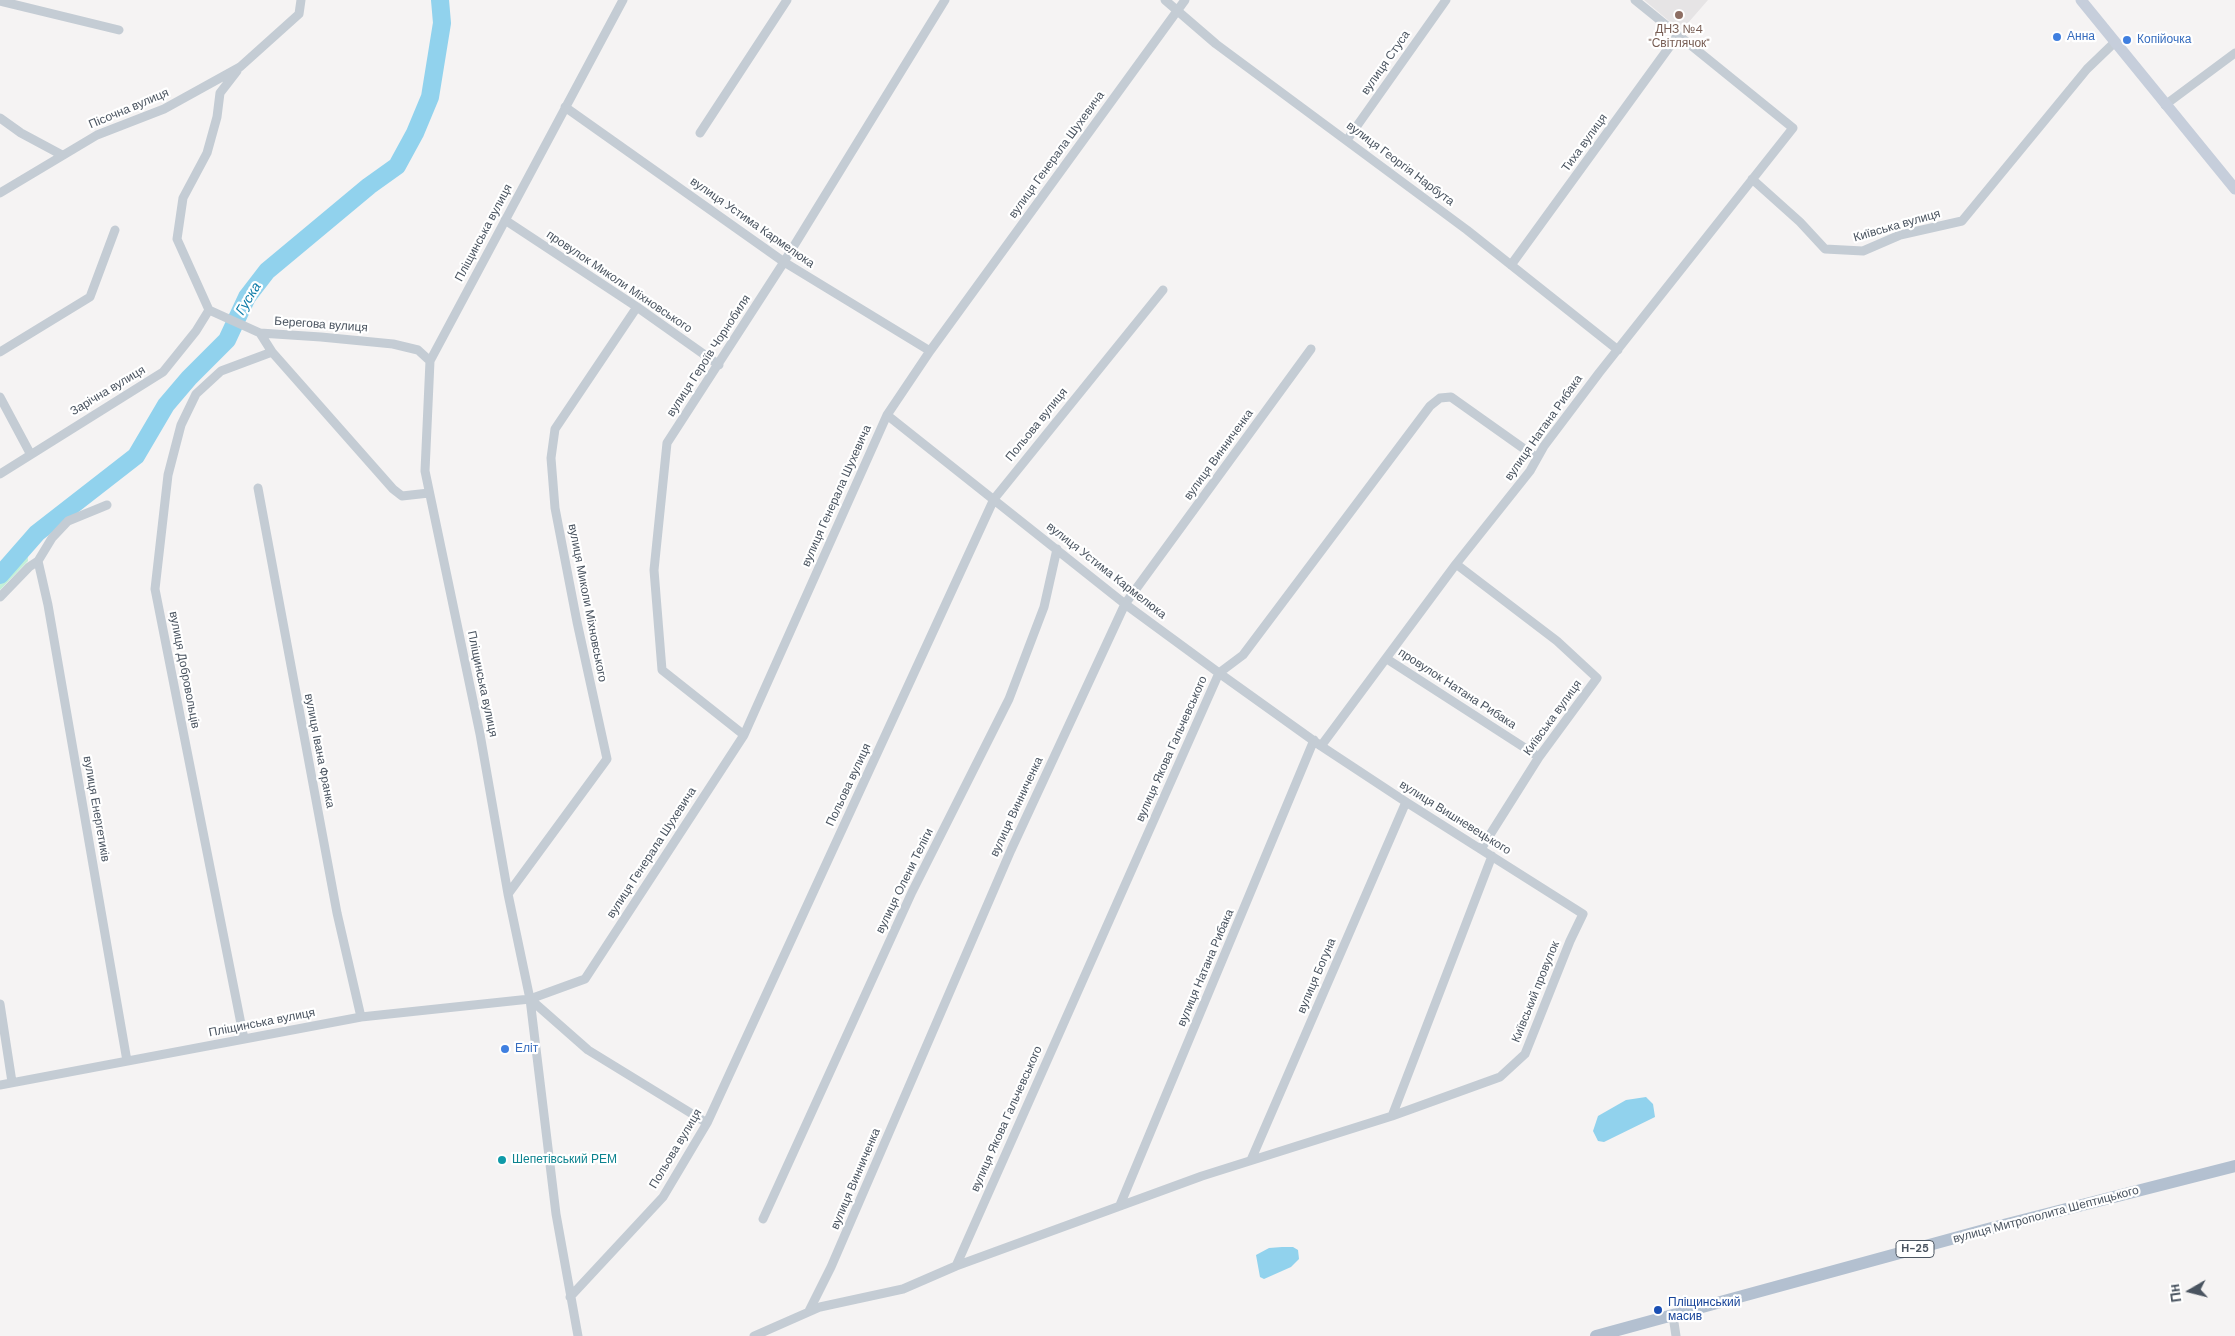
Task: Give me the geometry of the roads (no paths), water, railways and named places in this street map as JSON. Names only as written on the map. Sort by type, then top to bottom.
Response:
[{"type":"main road","points":[[2081,0],[2114,43],[2235,189]]},
{"type":"main road","name":"вулиця Митрополита Шептицького","points":[[1596,1336],[1984,1230],[2235,1166]]},
{"type":"street","name":"Пісочна вулиця","points":[[0,193],[97,135],[164,109],[240,67],[299,14],[301,0]]},
{"type":"street","name":"Пліщинська вулиця","points":[[578,1336],[556,1214],[530,999],[508,894],[480,734],[425,471],[430,361],[623,0]]},
{"type":"street","points":[[700,133],[787,0]]},
{"type":"street","name":"вулиця Героїв Чорнобиля","points":[[744,735],[662,670],[654,570],[667,443],[784,262],[945,0]]},
{"type":"street","name":"вулиця Георгія Нарбута","points":[[1164,0],[1216,44],[1347,140],[1511,265],[1618,350]]},
{"type":"street","name":"вулиця Генерала Шухевича","points":[[530,999],[585,979],[744,735],[887,415],[930,351],[1185,0]]},
{"type":"street","name":"вулиця Стуса","points":[[1347,140],[1446,0]]},
{"type":"street","points":[[1635,0],[1678,35]]},
{"type":"street","points":[[0,1],[118,30]]},
{"type":"street","name":"вулиця Натана Рибака","points":[[1120,1205],[1318,743],[1387,659],[1456,564],[1508,500],[1550,438],[1793,128],[1678,35]]},
{"type":"street","name":"Тиха вулиця","points":[[1511,265],[1678,35]]},
{"type":"street","name":"Київська вулиця","points":[[1752,179],[1800,222],[1825,249],[1864,251],[1900,235],[1962,221],[2087,69],[2114,43]]},
{"type":"street","points":[[2165,105],[2235,53]]},
{"type":"street","points":[[209,310],[177,239],[183,198],[207,153],[217,117],[220,93],[240,67]]},
{"type":"street","name":"вулиця Устима Кармелюка","points":[[565,108],[784,262],[930,351]]},
{"type":"street","points":[[0,118],[21,134],[62,155]]},
{"type":"street","name":"провулок Миколи Міхновського","points":[[505,220],[719,365]]},
{"type":"street","points":[[0,352],[90,297],[115,230]]},
{"type":"street","name":"Польова вулиця","points":[[570,1296],[663,1197],[708,1123],[994,499],[1163,290]]},
{"type":"street","name":"вулиця Миколи Міхновського","points":[[508,894],[607,759],[559,527],[551,458],[556,429],[637,308]]},
{"type":"street","name":"Берегова вулиця","points":[[209,310],[260,334],[321,336],[393,344],[418,350],[430,361]]},
{"type":"street","name":"Зарічна вулиця","points":[[0,474],[30,453],[163,372],[196,331],[209,310]]},
{"type":"street","points":[[260,334],[272,352],[393,489],[402,496],[429,493]]},
{"type":"street","name":"вулиця Винниченка","points":[[809,1311],[831,1267],[1011,850],[1126,604],[1312,349]]},
{"type":"street","name":"вулиця Добровольців","points":[[244,1039],[155,589],[168,475],[181,425],[196,394],[221,371],[272,352]]},
{"type":"street","points":[[0,396],[30,453]]},
{"type":"street","name":"вулиця Якова Гальчевського","points":[[956,1266],[1219,673],[1242,655],[1430,406],[1440,398],[1451,397],[1537,458]]},
{"type":"street","name":"вулиця Устима Кармелюка","points":[[887,415],[1126,604],[1318,743]]},
{"type":"street","name":"вулиця Івана Франка","points":[[258,488],[335,903],[361,1017]]},
{"type":"street","points":[[0,597],[29,567],[38,561],[52,538],[68,521],[107,505]]},
{"type":"street","name":"вулиця Олени Теліги","points":[[763,1219],[912,892],[1009,699],[1044,607],[1057,549]]},
{"type":"street","name":"вулиця Енергетиків","points":[[38,561],[48,605],[127,1061]]},
{"type":"street","name":"Київська вулиця","points":[[1456,564],[1556,641],[1597,678],[1539,757],[1481,849]]},
{"type":"street","name":"провулок Натана Рибака","points":[[1387,659],[1539,757]]},
{"type":"street","name":"вулиця Вишневецького","points":[[1318,743],[1406,802],[1584,914]]},
{"type":"street","name":"вулиця Богуна","points":[[1250,1160],[1406,802]]},
{"type":"street","points":[[1392,1116],[1492,856]]},
{"type":"street","name":"Київський провулок","points":[[754,1336],[809,1311],[830,1304],[903,1289],[956,1266],[1120,1205],[1250,1160],[1392,1116],[1500,1078],[1525,1054],[1570,941],[1584,914]]},
{"type":"street","points":[[530,999],[588,1050],[708,1123]]},
{"type":"street","name":"Пліщинська вулиця","points":[[0,1085],[361,1017],[530,999]]},
{"type":"street","points":[[0,1004],[12,1082]]},
{"type":"street","points":[[1673,1316],[1676,1336]]},
{"type":"water","points":[[1646,1097],[1653,1104],[1655,1117],[1604,1142],[1598,1141],[1593,1131],[1598,1116],[1626,1100]]},
{"type":"water","points":[[1293,1247],[1298,1250],[1299,1259],[1291,1267],[1264,1279],[1260,1277],[1256,1255],[1269,1248]]},
{"type":"waterway","name":"Гуска","points":[[0,575],[37,533],[136,456],[166,405],[189,378],[227,340],[247,297],[267,271],[369,186],[397,166],[415,133],[430,97],[442,23],[440,0]]},
{"type":"place","name":"ДНЗ №4 \"Світлячок\"","points":[[1679,15]]},
{"type":"place","name":"Анна","points":[[2057,37]]},
{"type":"place","name":"Копійочка","points":[[2127,40]]},
{"type":"place","name":"Еліт","points":[[505,1049]]},
{"type":"place","name":"Шепетівський РЕМ","points":[[502,1160]]},
{"type":"place","name":"Пліщинський масив","points":[[1658,1310]]}]
